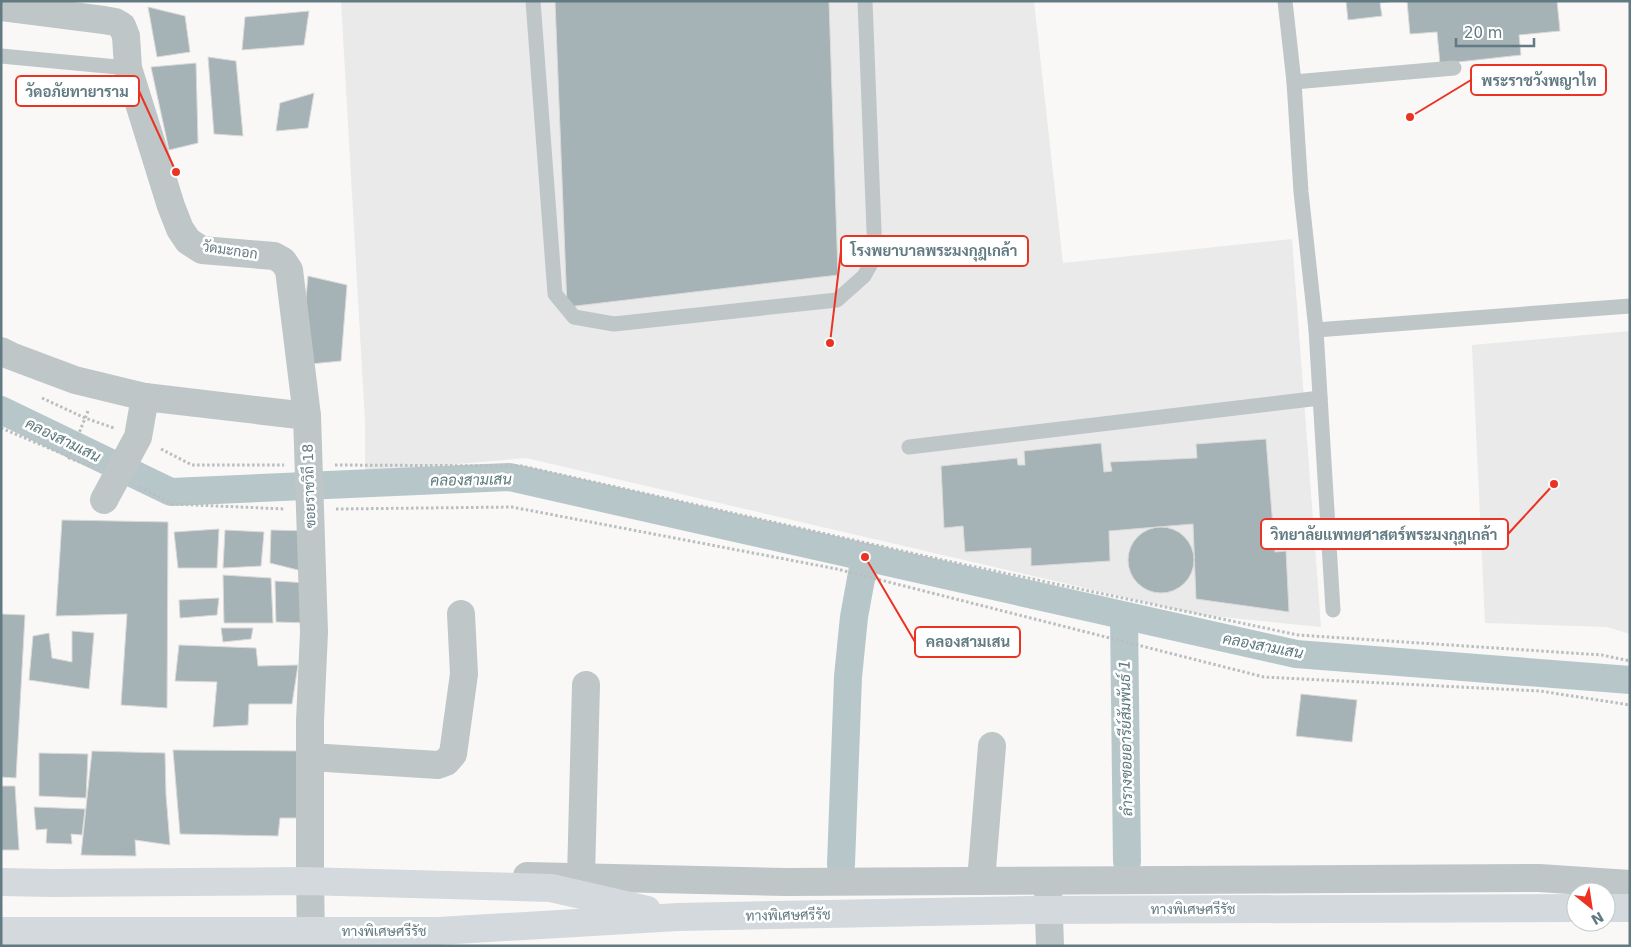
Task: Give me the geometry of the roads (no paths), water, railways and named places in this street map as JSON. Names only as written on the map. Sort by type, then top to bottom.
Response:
[{"type":"highway","points":[[1,882],[52,884],[304,881],[551,888],[678,917]]},
{"type":"highway","name":"ทางพิเศษศรีรัช","points":[[1,931],[438,931],[678,917],[1033,910],[1566,908]]},
{"type":"highway","points":[[1616,908],[1630,908]]},
{"type":"street","name":"วัดมะกอก","points":[[1,7],[115,22],[122,26],[126,36],[128,68],[171,206],[180,229],[188,241],[202,250],[274,256],[284,261],[289,270],[307,416]]},
{"type":"street","points":[[1,351],[75,380],[145,397],[307,416]]},
{"type":"street","points":[[104,500],[126,480],[148,442],[145,397]]},
{"type":"street","name":"ซอยราชวิถี 18","points":[[307,416],[300,464],[299,509],[314,632],[310,721],[311,946]]},
{"type":"street","points":[[310,757],[438,765],[446,762],[453,754],[464,674],[461,614]]},
{"type":"street","points":[[581,877],[586,685]]},
{"type":"street","points":[[981,881],[992,746]]},
{"type":"street","points":[[1,876],[116,877],[310,871],[786,882],[1539,878],[1630,884]]},
{"type":"street","points":[[1048,880],[1050,946]]},
{"type":"lane","points":[[533,1],[555,294],[574,317],[614,324],[837,300],[864,276],[875,256],[865,1]]},
{"type":"lane","points":[[1285,1],[1294,82],[1301,192],[1316,330],[1333,610]]},
{"type":"lane","points":[[1,56],[128,68]]},
{"type":"lane","points":[[1294,82],[1454,68]]},
{"type":"lane","points":[[1316,330],[1630,306]]},
{"type":"lane","points":[[909,447],[1320,398]]},
{"type":"waterway","name":"คลองสามเสน","points":[[1,410],[171,492],[509,477],[1296,654],[1630,680]]},
{"type":"waterway","points":[[841,864],[848,677],[854,617],[865,557]]},
{"type":"waterway","name":"ลำรางซอยอารีย์สัมพันธ์ 1","points":[[1124,616],[1127,861]]},
{"type":"place","name":"พระราชวังพญาไท","points":[[1410,117]]},
{"type":"place","name":"วัดอภัยทายาราม","points":[[176,172]]},
{"type":"place","name":"โรงพยาบาลพระมงกุฎเกล้า","points":[[830,343]]},
{"type":"place","name":"วิทยาลัยแพทยศาสตร์พระมงกุฎเกล้า","points":[[1554,484]]},
{"type":"place","name":"คลองสามเสน","points":[[865,557]]}]
